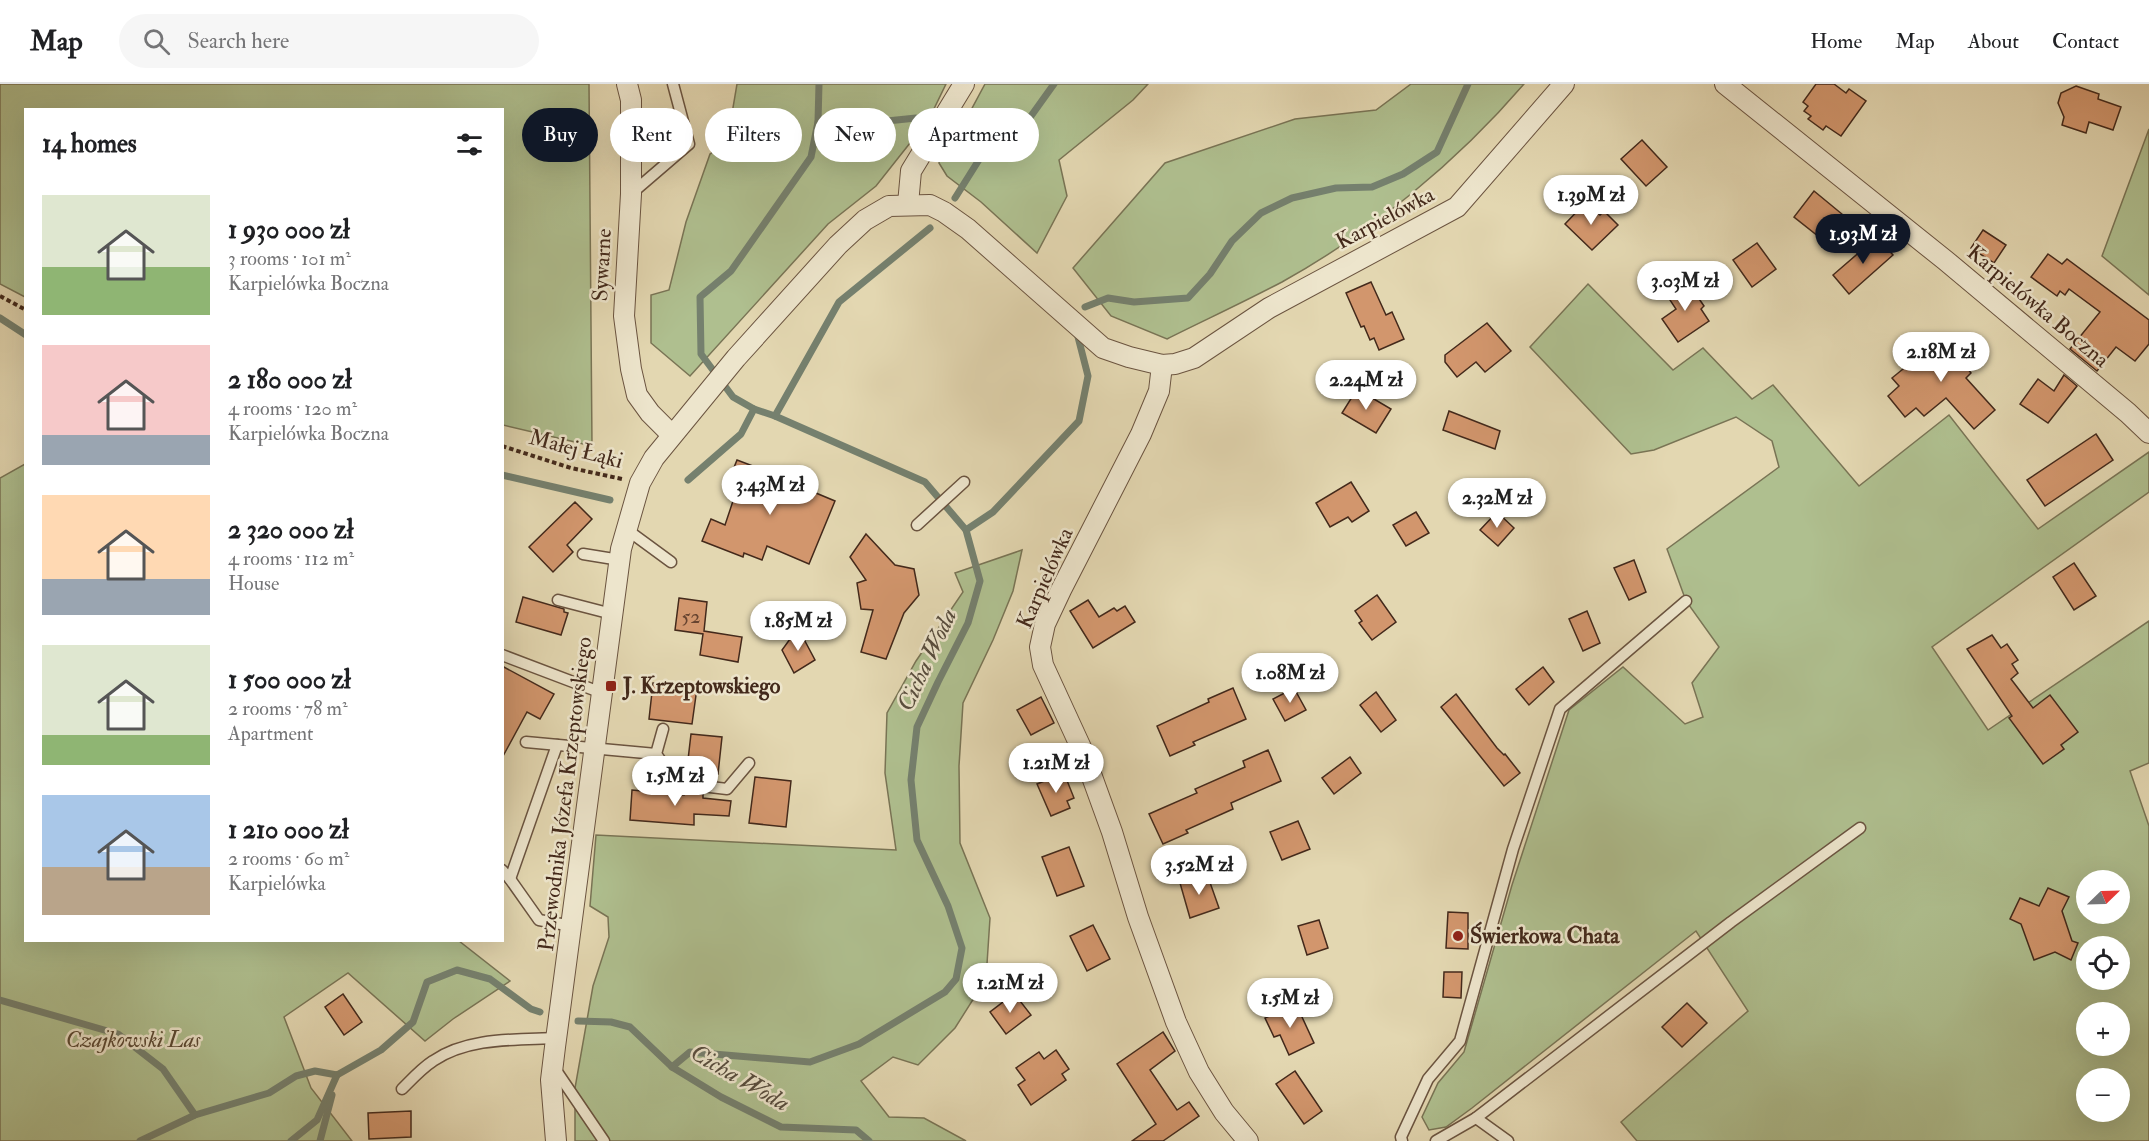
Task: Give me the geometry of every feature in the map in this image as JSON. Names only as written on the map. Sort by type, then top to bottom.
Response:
[{"type":"street","name":"Sywarne","points":[[627,84],[631,100],[631,194],[624,316],[637,395],[643,405],[672,435]]},
{"type":"street","points":[[908,204],[911,171],[964,84]]},
{"type":"street","name":"Karpielówka","points":[[654,458],[736,358],[838,245],[866,220],[889,206],[930,205],[945,212],[968,229],[1103,348],[1129,357],[1162,364],[1175,364],[1194,358],[1269,308],[1457,207],[1564,84]]},
{"type":"street","name":"Karpielówka Boczna","points":[[1725,84],[1945,260],[2149,433]]},
{"type":"street","name":"Karpielówka","points":[[1162,364],[1159,391],[1141,434],[1061,590],[1045,624],[1040,647],[1043,665],[1083,752],[1176,1023],[1199,1072],[1224,1112],[1248,1141]]},
{"type":"street","name":"Przewodnika Józefa Krzeptowskiego","points":[[556,1141],[552,1108],[553,1066],[612,614],[626,529],[640,483],[654,458]]},
{"type":"lane","points":[[631,194],[689,144],[673,84]]},
{"type":"lane","points":[[917,525],[929,517],[964,482],[953,492]]},
{"type":"lane","points":[[626,529],[671,562]]},
{"type":"lane","points":[[583,554],[620,560]]},
{"type":"lane","points":[[558,600],[612,614]]},
{"type":"lane","points":[[1402,1141],[1401,1137],[1428,1079],[1460,1041],[1513,849],[1560,709],[1686,601]]},
{"type":"lane","points":[[504,656],[602,693]]},
{"type":"lane","points":[[656,754],[663,729]]},
{"type":"lane","points":[[526,742],[656,754],[677,783],[727,789],[749,763]]},
{"type":"lane","points":[[510,879],[556,745]]},
{"type":"lane","points":[[1436,1141],[1476,1118],[1722,929],[1860,828]]},
{"type":"lane","points":[[504,872],[539,920],[572,926]]},
{"type":"lane","points":[[402,1089],[433,1061],[460,1047],[494,1042],[556,1038]]},
{"type":"lane","points":[[553,1066],[604,1141]]},
{"type":"lane","points":[[1476,1118],[1508,1141]]},
{"type":"path","points":[[0,296],[24,309]]},
{"type":"path","name":"Małej Łąki","points":[[504,447],[571,468],[640,483]]},
{"type":"green space","points":[[0,84],[589,84],[589,108],[522,108],[522,162],[590,162],[592,446],[504,425],[504,108],[24,108],[24,296],[0,284]]},
{"type":"green space","points":[[737,84],[946,84],[934,108],[908,108],[908,146],[896,161],[896,108],[814,108],[814,162],[895,162],[876,186],[828,224],[690,376],[651,343],[651,295],[669,290],[686,222],[707,162],[802,162],[802,108],[733,108]]},
{"type":"green space","points":[[985,84],[1148,84],[1133,100],[1059,160],[1067,196],[1037,253],[981,202],[947,176],[939,163],[1039,162],[1039,108],[972,108]]},
{"type":"green space","points":[[1411,84],[1524,84],[1471,141],[1442,168],[1412,194],[1348,241],[1282,282],[1167,339],[1111,316],[1073,268],[1165,163],[1295,119],[1376,110]]},
{"type":"green space","points":[[2149,129],[2149,295],[2102,256]]},
{"type":"green space","points":[[1588,284],[1673,370],[1703,348],[1752,399],[1773,385],[1859,486],[1949,415],[2038,529],[2149,452],[2149,492],[1932,647],[1988,730],[2149,621],[2149,763],[2130,771],[2149,826],[2149,1141],[1637,1141],[1621,1122],[1748,1011],[1696,931],[1472,1108],[1446,1127],[1429,1130],[1422,1117],[1438,1083],[1464,1052],[1512,885],[1569,710],[1623,667],[1685,724],[1703,717],[1692,683],[1719,647],[1686,601],[1667,549],[1779,467],[1772,441],[1736,417],[1654,450],[1631,454],[1530,347]]},
{"type":"green space","name":"Czajkowski Las","points":[[24,465],[24,942],[460,942],[510,981],[453,1019],[425,1041],[348,973],[284,1017],[311,1088],[352,1141],[0,1141],[0,478]]},
{"type":"green space","points":[[1022,550],[1013,591],[963,703],[959,766],[960,843],[990,918],[986,979],[955,1028],[918,1065],[893,1057],[861,1081],[889,1117],[924,1118],[966,1141],[575,1141],[575,1088],[593,986],[609,937],[608,917],[590,906],[596,835],[896,850],[885,773],[887,713],[916,661],[963,592],[955,573]]},
{"type":"building","points":[[1816,84],[1834,84],[1846,93],[1849,89],[1866,101],[1841,136],[1826,126],[1823,130],[1808,119],[1811,116],[1804,111],[1808,106],[1803,102]]},
{"type":"building","points":[[2076,86],[2099,94],[2098,99],[2121,107],[2113,130],[2089,122],[2086,133],[2062,125],[2064,117],[2058,103],[2061,93]]},
{"type":"building","points":[[1642,140],[1667,167],[1646,186],[1621,159]]},
{"type":"building","points":[[1814,191],[1848,219],[1828,244],[1794,217]]},
{"type":"building","points":[[1586,202],[1600,215],[1604,211],[1618,225],[1592,250],[1565,224]]},
{"type":"building","points":[[1983,230],[2006,245],[1994,263],[1971,248]]},
{"type":"building","points":[[1877,237],[1893,255],[1849,294],[1833,275]]},
{"type":"building","points":[[1757,243],[1776,269],[1752,287],[1733,260]]},
{"type":"building","points":[[2048,254],[2062,264],[2067,259],[2149,320],[2149,344],[2135,361],[2116,347],[2097,371],[2070,349],[2100,312],[2069,289],[2065,295],[2060,291],[2057,296],[2031,277]]},
{"type":"building","points":[[1686,280],[1704,306],[1701,309],[1709,321],[1678,342],[1662,319],[1676,309],[1666,294]]},
{"type":"building","points":[[1371,282],[1386,315],[1392,312],[1404,339],[1379,350],[1374,338],[1370,340],[1364,326],[1361,327],[1346,293]]},
{"type":"building","points":[[1487,323],[1511,351],[1485,372],[1476,362],[1457,377],[1445,362],[1445,355]]},
{"type":"building","points":[[1961,336],[1976,353],[1964,364],[1971,373],[1966,378],[1995,410],[1974,429],[1946,398],[1924,416],[1916,408],[1905,417],[1888,396],[1899,386],[1892,378],[1941,338],[1949,347]]},
{"type":"building","points":[[2064,375],[2077,386],[2048,423],[2020,404],[2038,379],[2054,391]]},
{"type":"building","points":[[1357,389],[1391,409],[1376,433],[1342,413]]},
{"type":"building","points":[[1449,411],[1500,431],[1495,449],[1443,430]]},
{"type":"building","points":[[2096,434],[2113,460],[2045,506],[2027,480]]},
{"type":"building","points":[[737,460],[758,468],[764,466],[794,478],[792,483],[835,501],[809,564],[767,546],[762,560],[744,553],[743,557],[702,541],[711,519],[725,525],[737,489],[727,485]]},
{"type":"building","points":[[1351,482],[1369,511],[1352,522],[1348,517],[1330,527],[1316,503]]},
{"type":"building","points":[[575,502],[592,519],[567,545],[573,552],[553,572],[529,547]]},
{"type":"building","points":[[1416,512],[1429,533],[1406,546],[1393,525]]},
{"type":"building","points":[[1497,512],[1514,528],[1498,546],[1480,530]]},
{"type":"building","points":[[866,534],[895,565],[914,569],[919,595],[904,613],[886,659],[861,652],[873,610],[861,609],[857,583],[866,580],[850,557]]},
{"type":"building","points":[[1634,560],[1646,592],[1629,600],[1614,568]]},
{"type":"building","points":[[2074,563],[2096,596],[2074,610],[2053,577]]},
{"type":"building","points":[[1377,595],[1396,622],[1372,640],[1359,623],[1362,621],[1355,611]]},
{"type":"building","points":[[523,597],[564,609],[564,612],[568,613],[561,635],[516,622]]},
{"type":"building","points":[[679,598],[707,602],[704,631],[742,637],[738,662],[700,655],[703,634],[675,630]]},
{"type":"building","points":[[1088,600],[1099,617],[1114,608],[1117,611],[1125,606],[1135,622],[1093,648],[1070,611]]},
{"type":"building","points":[[1587,611],[1600,643],[1583,651],[1569,619]]},
{"type":"building","points":[[798,628],[815,660],[794,673],[782,650]]},
{"type":"building","points":[[1992,635],[2001,648],[2007,644],[2018,660],[2012,664],[2018,673],[2011,679],[2033,708],[2050,695],[2078,732],[2061,745],[2064,749],[2043,764],[2009,718],[2012,716],[1967,649]]},
{"type":"building","points":[[504,667],[554,694],[540,719],[527,712],[504,754]]},
{"type":"building","points":[[1543,667],[1554,682],[1529,705],[1516,689]]},
{"type":"building","points":[[653,683],[697,688],[692,724],[649,719]]},
{"type":"building","points":[[1233,688],[1246,719],[1193,742],[1195,745],[1170,756],[1157,726]]},
{"type":"building","points":[[1294,688],[1306,710],[1285,721],[1273,699]]},
{"type":"building","points":[[1376,692],[1396,720],[1381,732],[1360,705]]},
{"type":"building","points":[[1456,694],[1497,748],[1505,754],[1520,773],[1504,786],[1441,707]]},
{"type":"building","points":[[1041,697],[1054,723],[1031,735],[1017,710]]},
{"type":"building","points":[[691,734],[722,737],[718,774],[705,773],[704,779],[686,777]]},
{"type":"building","points":[[1268,750],[1281,781],[1231,803],[1233,809],[1186,830],[1188,833],[1163,844],[1149,814],[1197,793],[1195,789],[1245,767],[1243,761]]},
{"type":"building","points":[[1350,757],[1361,773],[1334,794],[1322,778]]},
{"type":"building","points":[[1064,773],[1074,798],[1067,801],[1070,808],[1051,816],[1037,784]]},
{"type":"building","points":[[755,777],[791,781],[786,827],[749,823]]},
{"type":"building","points":[[632,790],[684,795],[684,791],[703,794],[703,798],[731,801],[729,816],[694,814],[694,825],[630,820]]},
{"type":"building","points":[[1298,821],[1310,849],[1282,860],[1270,832]]},
{"type":"building","points":[[1069,847],[1084,886],[1057,896],[1042,857]]},
{"type":"building","points":[[1207,874],[1219,908],[1190,918],[1180,883]]},
{"type":"building","points":[[2048,888],[2069,897],[2062,911],[2072,941],[2076,942],[2071,960],[2055,952],[2034,960],[2021,924],[2010,919],[2020,898],[2039,906]]},
{"type":"building","name":"Świerkowa Chata","points":[[1448,912],[1468,913],[1468,949],[1446,948]]},
{"type":"building","points":[[1319,920],[1328,948],[1307,955],[1298,926]]},
{"type":"building","points":[[1093,925],[1110,959],[1087,971],[1070,936]]},
{"type":"building","points":[[1444,972],[1462,972],[1461,998],[1443,997]]},
{"type":"building","points":[[343,994],[362,1022],[344,1035],[325,1007]]},
{"type":"building","points":[[1011,996],[1013,1000],[1017,997],[1031,1015],[1006,1034],[990,1012]]},
{"type":"building","points":[[1687,1003],[1707,1023],[1682,1047],[1662,1027]]},
{"type":"building","points":[[1296,1004],[1314,1043],[1289,1055],[1280,1035],[1274,1037],[1265,1018]]},
{"type":"building","points":[[1163,1032],[1175,1051],[1150,1070],[1177,1110],[1189,1102],[1199,1116],[1163,1141],[1132,1141],[1156,1124],[1117,1064]]},
{"type":"building","points":[[1056,1050],[1069,1069],[1062,1074],[1066,1080],[1031,1105],[1018,1085],[1025,1080],[1016,1068],[1039,1052],[1044,1059]]},
{"type":"building","points":[[1295,1071],[1322,1111],[1304,1124],[1276,1084]]},
{"type":"building","points":[[411,1111],[411,1137],[369,1139],[368,1113]]},
{"type":"waterway","name":"Cicha Woda","points":[[819,84],[818,122],[811,157],[731,271],[700,297],[701,354],[733,397],[754,409],[775,416],[925,482],[966,530],[980,581],[968,623],[917,727],[911,780],[917,840],[948,906],[962,948],[956,979],[945,992],[859,1044],[810,1062],[690,1052],[672,1067],[721,1097],[781,1127],[856,1130],[869,1141]]},
{"type":"waterway","points":[[955,198],[982,155],[1021,130],[1054,84]]},
{"type":"waterway","points":[[1085,307],[1108,298],[1134,302],[1188,298],[1210,274],[1232,241],[1261,213],[1292,198],[1336,188],[1372,187],[1403,174],[1437,152],[1468,84]]},
{"type":"waterway","points":[[896,120],[908,119]]},
{"type":"waterway","points":[[775,416],[839,302],[930,228]]},
{"type":"waterway","points":[[0,318],[24,334]]},
{"type":"waterway","points":[[966,530],[993,512],[1079,421],[1088,376],[1078,337]]},
{"type":"waterway","points":[[688,480],[741,434],[754,409]]},
{"type":"waterway","points":[[504,475],[610,500]]},
{"type":"waterway","points":[[140,1141],[195,1115],[269,1093],[296,1076],[315,1071],[337,1075],[381,1050],[413,1022],[427,982],[457,970],[490,979],[531,1009],[540,1012]]},
{"type":"waterway","points":[[0,1000],[118,1034],[163,1069],[195,1115]]},
{"type":"waterway","points":[[578,1021],[611,1022],[630,1027],[672,1067]]},
{"type":"waterway","points":[[291,1141],[317,1120],[337,1075]]},
{"type":"waterway","points":[[320,1141],[332,1095]]},
{"type":"place","name":"J. Krzeptowskiego","points":[[611,686]]},
{"type":"place","name":"Świerkowa Chata","points":[[1458,936]]}]
